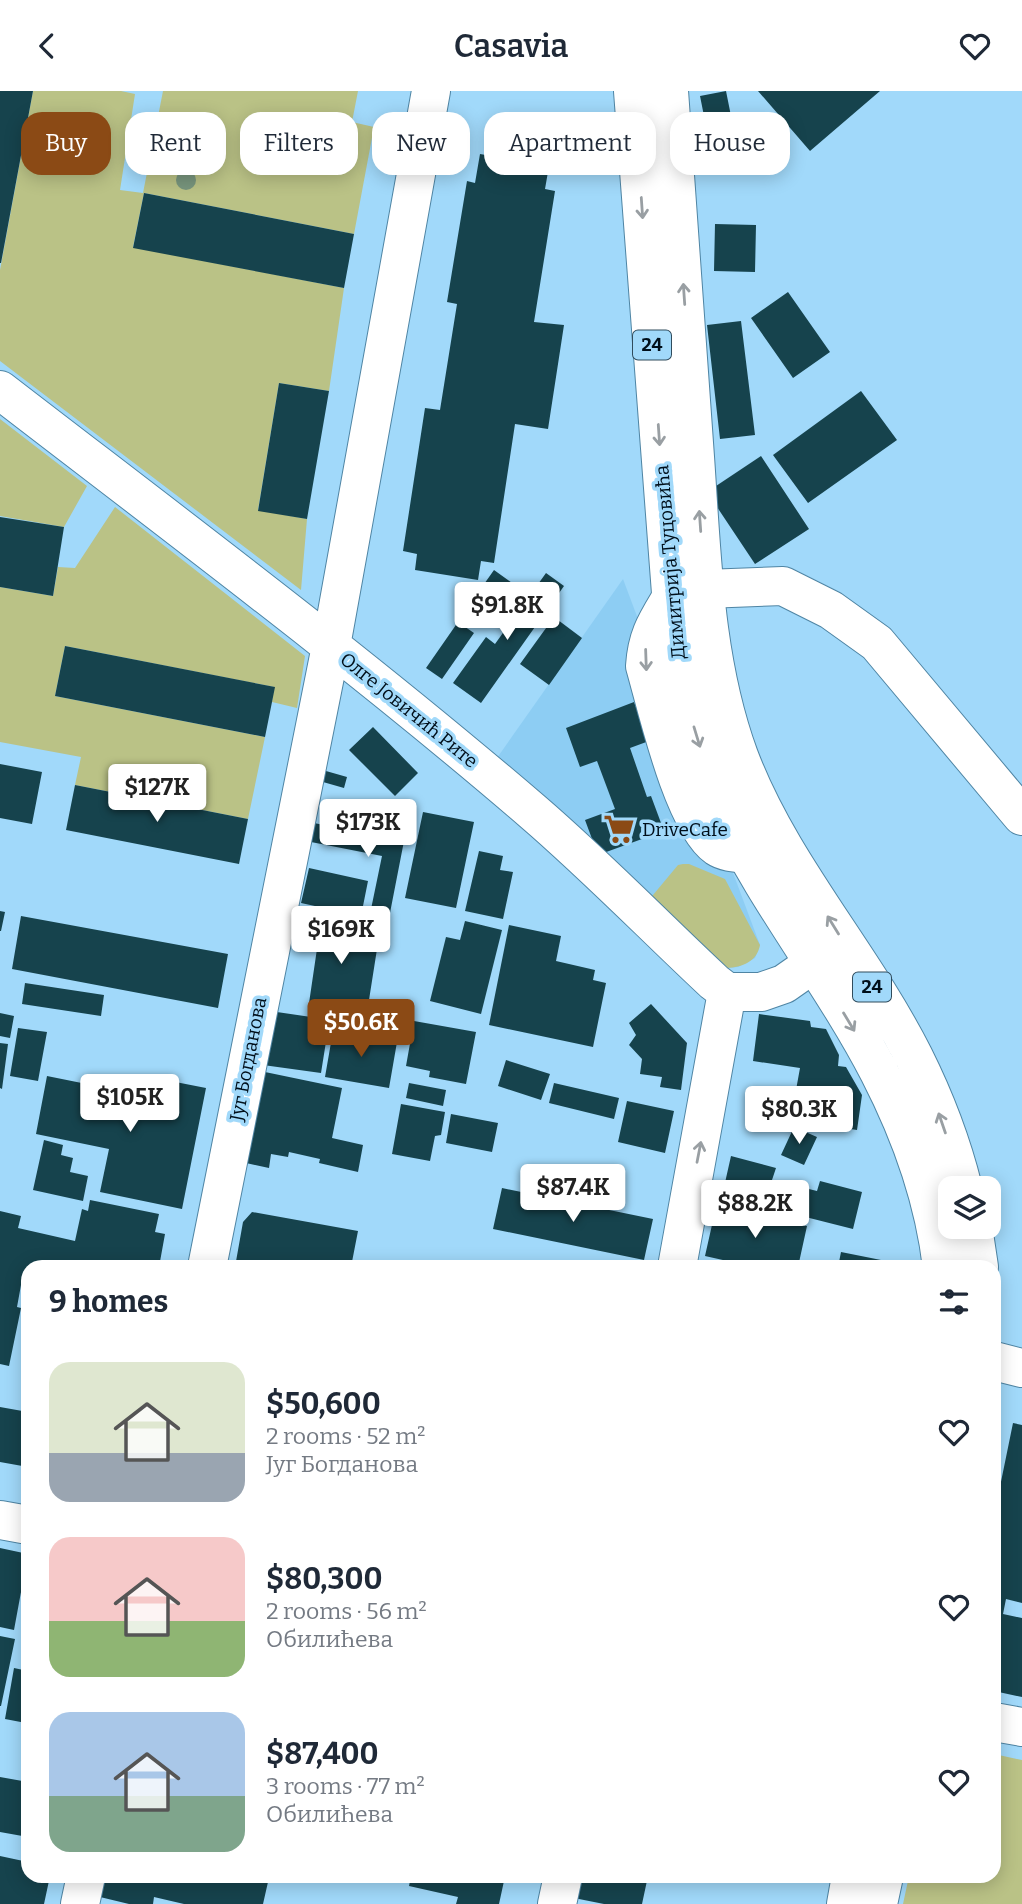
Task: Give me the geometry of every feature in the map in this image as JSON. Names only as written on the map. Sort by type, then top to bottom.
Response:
[{"type":"street","points":[[331,646],[431,91]]},
{"type":"street","name":"Димитрија Туцовића","points":[[633,91],[688,594],[718,677],[739,755],[757,798],[793,862],[883,1003],[914,1057],[937,1110],[959,1176]]},
{"type":"street","name":"Димитрија Туцовића","points":[[669,91],[688,594],[675,646],[680,671],[706,767],[725,813],[777,906],[879,1072],[902,1122],[927,1191],[941,1260]]},
{"type":"street","name":"Олге Јовичић Рите","points":[[0,390],[331,646],[534,813],[727,992]]},
{"type":"street","points":[[688,594],[783,586],[831,610],[877,643],[1022,816]]},
{"type":"street","name":"Југ Богданова","points":[[207,1260],[331,646]]},
{"type":"street","points":[[678,1260],[727,992],[761,992],[775,988],[797,977],[814,963]]},
{"type":"street","points":[[975,1239],[978,1260]]},
{"type":"street","points":[[0,1520],[21,1524]]},
{"type":"street","points":[[1001,1722],[1022,1727]]},
{"type":"street","points":[[80,1904],[84,1883]]},
{"type":"street","points":[[557,1904],[562,1883]]},
{"type":"street","points":[[846,1904],[850,1883]]},
{"type":"street","points":[[878,1904],[882,1883]]},
{"type":"shaded area","points":[[623,579],[760,945],[755,958],[738,967],[727,968],[497,758]]},
{"type":"green space","points":[[33,91],[121,91],[135,94],[132,112],[125,112],[125,158],[120,190],[143,193],[147,175],[226,175],[226,112],[159,112],[163,91],[358,91],[354,112],[240,112],[240,175],[358,175],[358,123],[372,127],[354,234],[144,193],[133,247],[344,288],[329,391],[279,383],[258,510],[307,519],[301,590],[0,361],[0,270],[21,156],[21,175],[111,175],[111,112],[29,112]]},
{"type":"green space","points":[[0,419],[87,486],[64,527],[0,516]]},
{"type":"green space","points":[[115,507],[305,656],[297,708],[272,702],[274,687],[65,646],[55,696],[265,737],[248,819],[75,785],[81,757],[0,742],[0,587],[53,596],[58,567],[75,568]]},
{"type":"green space","points":[[683,864],[725,879],[760,945],[756,956],[748,963],[727,968],[648,901],[678,865]]},
{"type":"green space","points":[[1001,1756],[1022,1760],[1022,1904],[903,1904],[908,1883],[1001,1883]]},
{"type":"building","points":[[0,91],[33,91],[29,112],[21,112],[21,156],[0,263]]},
{"type":"building","points":[[726,91],[730,112],[703,112],[700,96]]},
{"type":"building","points":[[758,91],[880,91],[810,151],[790,128],[790,112],[776,112]]},
{"type":"building","points":[[480,154],[484,155],[484,175],[547,175],[545,189],[555,191],[534,322],[564,325],[548,429],[515,424],[494,563],[481,561],[478,580],[415,570],[417,554],[403,551],[425,408],[440,410],[457,304],[447,302],[467,181],[475,183]]},
{"type":"building","points":[[144,193],[354,234],[344,288],[133,248]]},
{"type":"building","points":[[715,224],[756,225],[755,272],[714,271]]},
{"type":"building","points":[[788,292],[830,352],[793,378],[751,318]]},
{"type":"building","points":[[741,321],[755,435],[720,439],[707,325]]},
{"type":"building","points":[[279,383],[329,391],[307,519],[258,511]]},
{"type":"building","points":[[861,391],[897,440],[808,503],[773,455]]},
{"type":"building","points":[[761,456],[809,529],[755,564],[707,492]]},
{"type":"building","points":[[0,517],[64,527],[53,596],[0,587]]},
{"type":"building","points":[[494,570],[512,583],[488,617],[470,604]]},
{"type":"building","points":[[546,573],[564,586],[481,703],[453,683],[486,637],[495,644]]},
{"type":"building","points":[[554,617],[582,638],[549,685],[520,664]]},
{"type":"building","points":[[458,622],[474,633],[442,679],[426,668]]},
{"type":"building","points":[[65,646],[275,687],[265,737],[55,696]]},
{"type":"building","points":[[634,702],[649,741],[630,748],[647,797],[651,796],[664,831],[598,855],[585,820],[615,809],[597,761],[580,767],[566,728]]},
{"type":"building","points":[[373,727],[418,773],[395,796],[349,750]]},
{"type":"building","points":[[0,764],[42,772],[32,824],[0,818]]},
{"type":"building","points":[[326,771],[347,777],[344,788],[323,782]]},
{"type":"building","points":[[75,785],[248,819],[239,864],[66,830]]},
{"type":"building","points":[[372,805],[408,812],[404,836],[368,829]]},
{"type":"building","points":[[423,812],[474,822],[456,908],[405,898]]},
{"type":"building","points":[[314,823],[404,841],[389,918],[370,914],[382,856],[311,842]]},
{"type":"building","points":[[479,851],[503,856],[500,870],[513,872],[503,919],[465,911]]},
{"type":"building","points":[[309,868],[368,881],[361,916],[301,903]]},
{"type":"building","points":[[0,911],[5,912],[1,931],[0,931]]},
{"type":"building","points":[[21,916],[228,954],[218,1008],[12,969]]},
{"type":"building","points":[[298,917],[380,930],[366,1019],[308,1010],[318,942],[295,939]]},
{"type":"building","points":[[465,921],[502,930],[481,1014],[430,1001],[446,937],[460,940]]},
{"type":"building","points":[[509,925],[561,936],[556,961],[595,970],[593,980],[606,983],[593,1047],[489,1025]]},
{"type":"building","points":[[25,983],[104,995],[101,1016],[22,1004]]},
{"type":"building","points":[[651,1004],[687,1043],[681,1090],[660,1087],[662,1077],[640,1074],[642,1059],[629,1045],[636,1035],[629,1023]]},
{"type":"building","points":[[270,1011],[311,1017],[309,1027],[328,1029],[321,1073],[263,1065]]},
{"type":"building","points":[[0,1013],[14,1016],[10,1038],[0,1036]]},
{"type":"building","points":[[759,1014],[810,1021],[811,1027],[826,1029],[839,1055],[838,1066],[846,1067],[862,1095],[857,1130],[817,1124],[821,1094],[796,1090],[800,1068],[753,1061]]},
{"type":"building","points":[[414,1021],[476,1032],[466,1084],[429,1077],[430,1071],[406,1066]]},
{"type":"building","points":[[18,1028],[47,1032],[38,1081],[10,1076]]},
{"type":"building","points":[[333,1031],[397,1042],[389,1088],[325,1077]]},
{"type":"building","points":[[0,1043],[8,1044],[2,1089],[0,1088]]},
{"type":"building","points":[[506,1060],[550,1074],[541,1100],[498,1086]]},
{"type":"building","points":[[265,1072],[342,1088],[332,1138],[363,1145],[358,1172],[319,1163],[320,1159],[289,1152],[288,1157],[271,1154],[269,1168],[246,1163]]},
{"type":"building","points":[[47,1076],[146,1096],[150,1077],[206,1088],[182,1209],[100,1192],[109,1149],[36,1134]]},
{"type":"building","points":[[409,1083],[446,1090],[443,1106],[406,1098]]},
{"type":"building","points":[[554,1083],[619,1098],[614,1119],[549,1103]]},
{"type":"building","points":[[627,1101],[674,1111],[665,1153],[618,1142]]},
{"type":"building","points":[[401,1104],[445,1112],[441,1135],[435,1136],[430,1161],[392,1154]]},
{"type":"building","points":[[451,1114],[498,1123],[492,1152],[446,1143]]},
{"type":"building","points":[[794,1127],[817,1137],[804,1165],[781,1155]]},
{"type":"building","points":[[44,1140],[63,1145],[61,1155],[73,1158],[70,1172],[88,1176],[83,1201],[33,1190]]},
{"type":"building","points":[[731,1156],[776,1168],[772,1180],[817,1191],[820,1181],[862,1192],[853,1229],[722,1196]]},
{"type":"building","points":[[502,1188],[653,1219],[644,1260],[493,1229]]},
{"type":"building","points":[[90,1200],[159,1214],[155,1232],[165,1234],[160,1260],[21,1260],[21,1285],[17,1307],[21,1308],[9,1366],[0,1364],[0,1211],[21,1216],[18,1228],[75,1241],[82,1209],[88,1211]]},
{"type":"building","points":[[716,1207],[807,1226],[800,1260],[723,1260],[705,1256]]},
{"type":"building","points":[[252,1212],[358,1231],[352,1260],[236,1260],[243,1222]]},
{"type":"building","points":[[841,1252],[881,1260],[839,1260]]},
{"type":"building","points":[[0,1407],[21,1411],[21,1466],[0,1462]]},
{"type":"building","points":[[1013,1423],[1022,1425],[1022,1603],[1006,1599],[1003,1614],[1022,1618],[1022,1697],[1001,1692],[1001,1482]]},
{"type":"building","points":[[0,1548],[21,1552],[21,1592],[14,1630],[0,1627]]},
{"type":"building","points":[[0,1636],[15,1639],[1,1706],[0,1706]]},
{"type":"building","points":[[14,1668],[21,1670],[21,1722],[5,1719]]},
{"type":"building","points":[[0,1777],[21,1781],[21,1836],[0,1832]]},
{"type":"building","points":[[0,1856],[21,1860],[21,1883],[48,1883],[44,1904],[0,1904]]},
{"type":"building","points":[[103,1883],[268,1883],[263,1904],[184,1904],[154,1897],[153,1904],[129,1904],[100,1897]]},
{"type":"building","points":[[410,1883],[504,1883],[499,1904],[456,1904],[458,1897],[409,1886]]},
{"type":"building","points":[[577,1883],[646,1883],[642,1904],[604,1904],[574,1898]]},
{"type":"place","name":"DriveCafe","points":[[619,829]]}]
